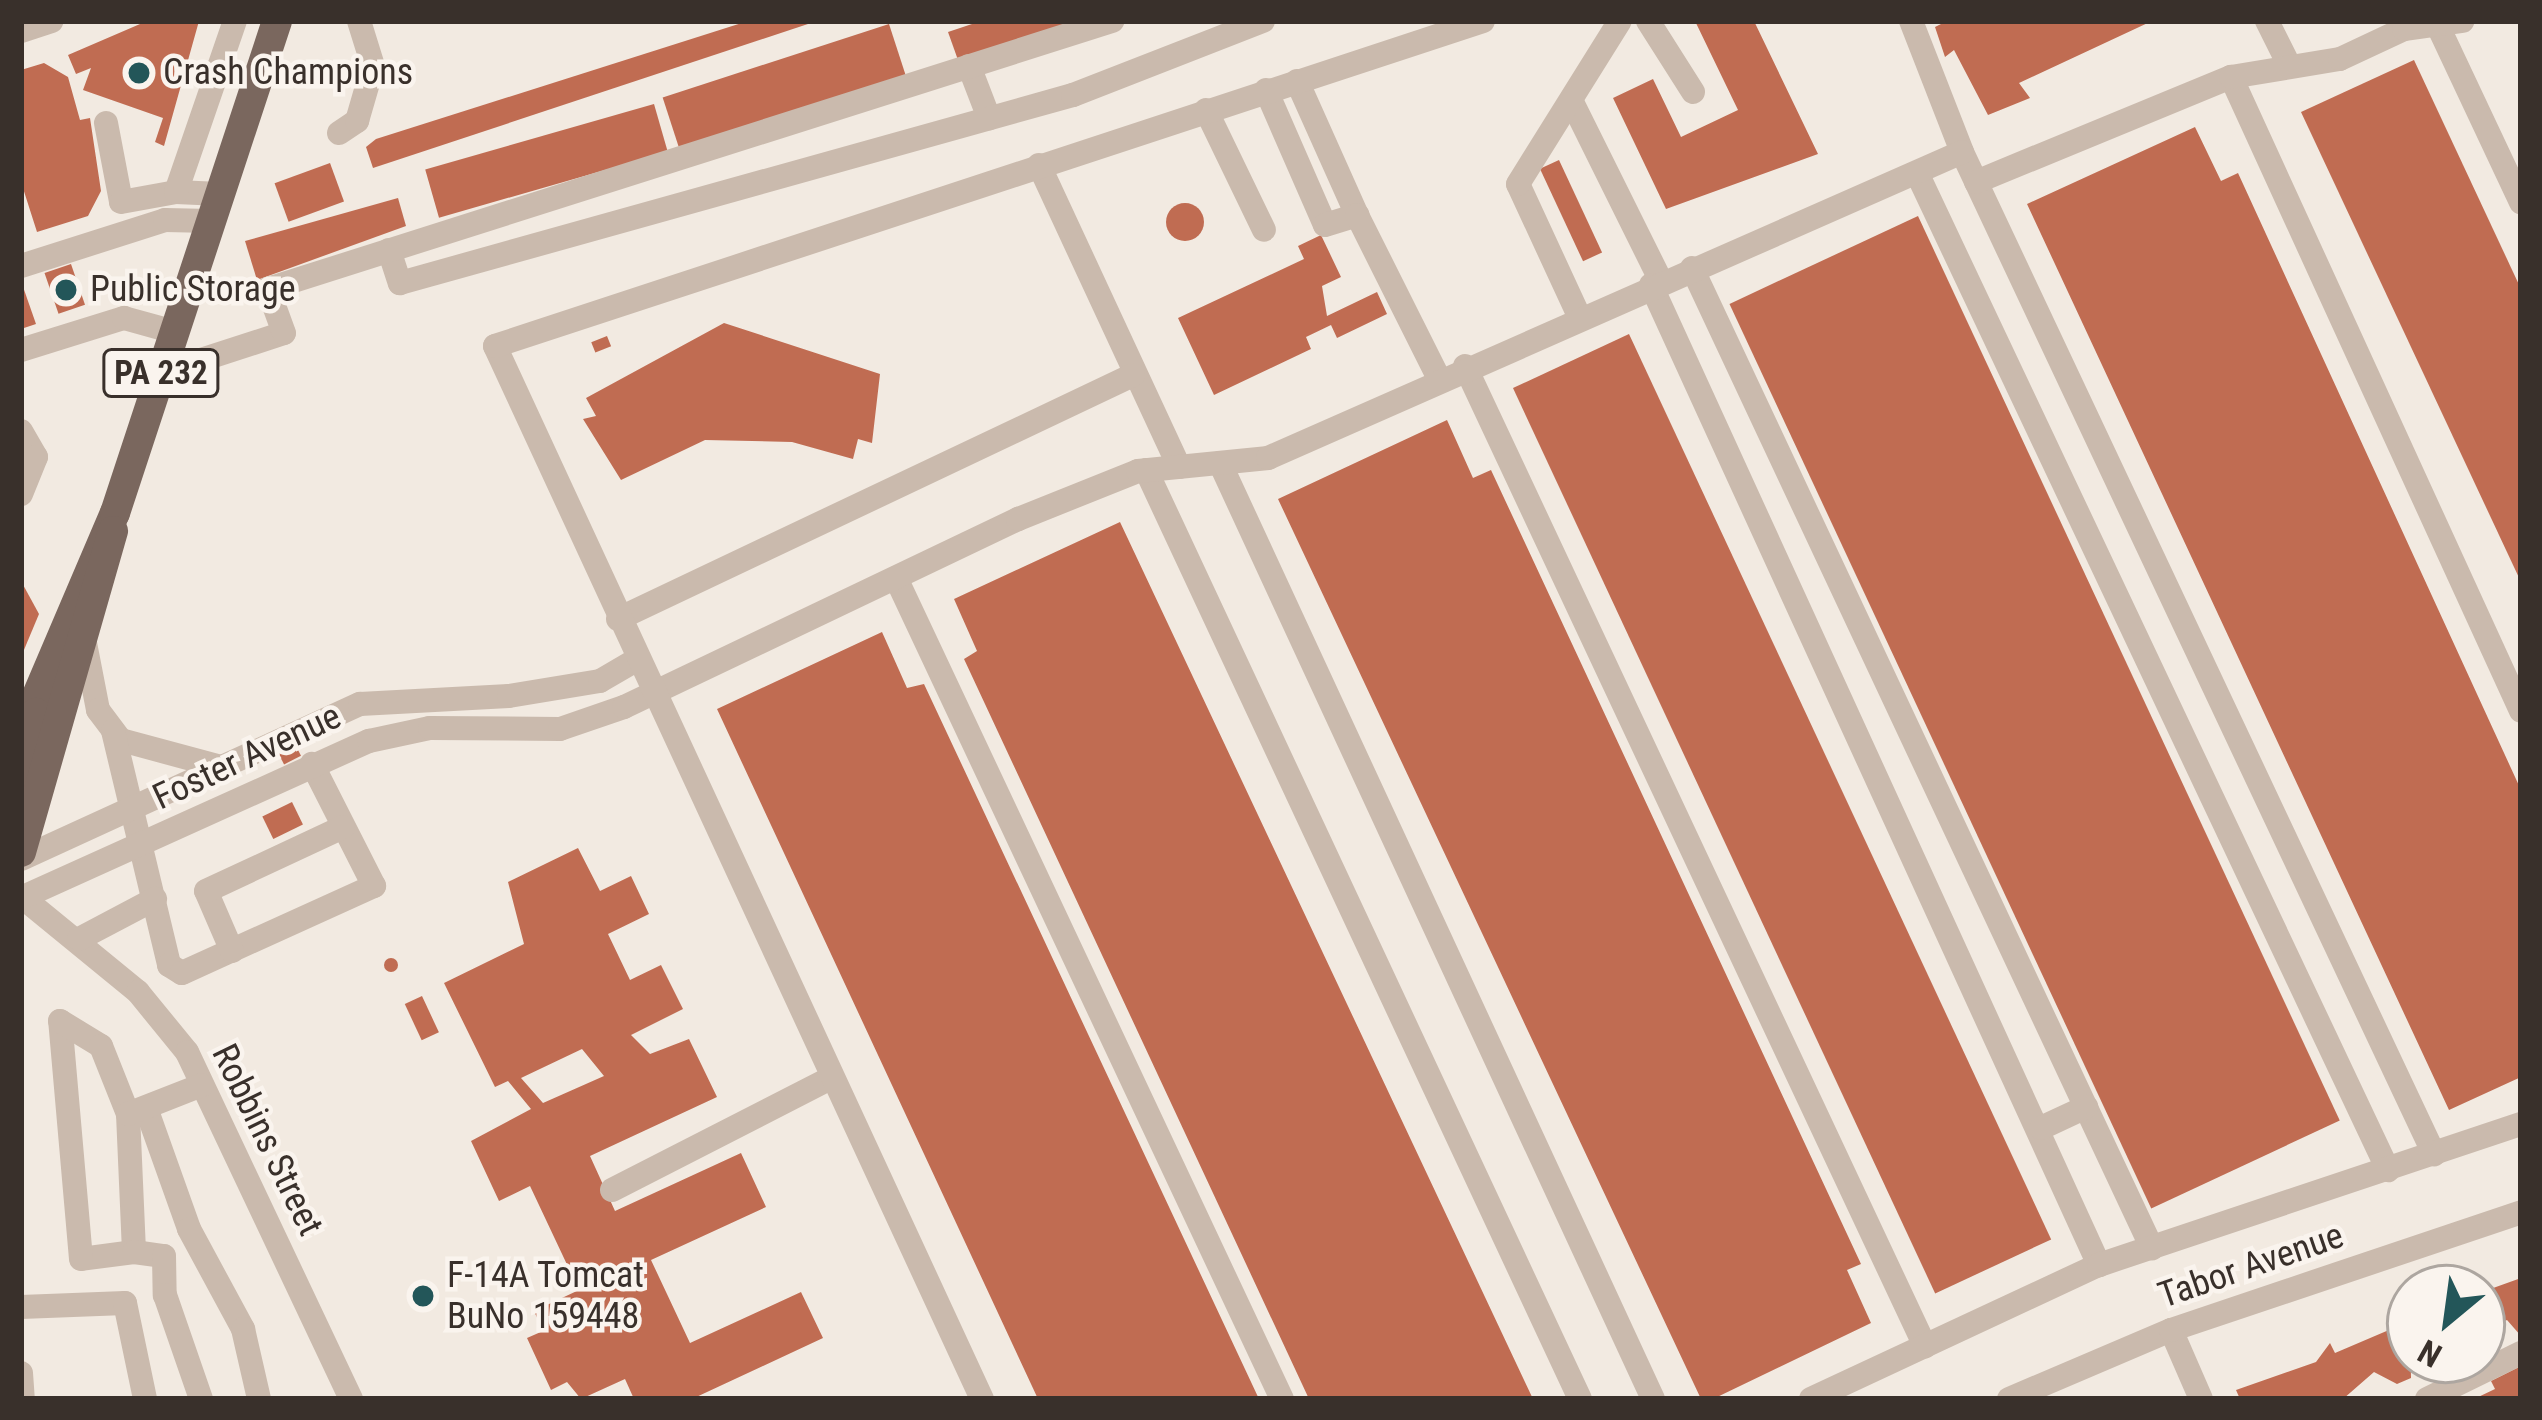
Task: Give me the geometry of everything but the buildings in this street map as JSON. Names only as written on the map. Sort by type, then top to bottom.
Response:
[{"type":"main road","name":"PA 232","points":[[21,733],[115,513],[277,21]]},
{"type":"main road","name":"PA 232","points":[[21,855],[85,640],[115,513]]},
{"type":"main road","points":[[21,777],[47,673]]},
{"type":"street","points":[[21,31],[51,21]]},
{"type":"street","points":[[176,192],[235,21]]},
{"type":"street","points":[[339,133],[357,121],[374,66],[359,21]]},
{"type":"street","points":[[161,373],[284,333],[268,289],[1112,21]]},
{"type":"street","points":[[389,250],[400,284],[989,118],[1263,21]]},
{"type":"street","points":[[982,1399],[651,694],[495,346],[1483,21]]},
{"type":"street","points":[[1579,316],[1518,184],[1573,104],[1620,21]]},
{"type":"street","points":[[1648,21],[1693,92]]},
{"type":"street","points":[[1911,21],[1962,152],[2434,1154]]},
{"type":"street","points":[[2267,21],[2288,63]]},
{"type":"street","points":[[1976,182],[2231,77],[2288,63],[2340,59],[2450,23],[2521,202]]},
{"type":"street","points":[[970,66],[989,118]]},
{"type":"street","points":[[2231,77],[2521,711]]},
{"type":"street","points":[[1297,80],[1438,379]]},
{"type":"street","points":[[1266,90],[1325,225],[1357,215]]},
{"type":"street","points":[[1573,104],[1712,418],[2041,1128],[2099,1265]]},
{"type":"street","points":[[1206,110],[1264,230]]},
{"type":"street","points":[[106,124],[121,202],[176,192],[216,207]]},
{"type":"street","name":"Foster Avenue","points":[[22,898],[312,764],[430,728],[560,729],[651,694],[896,578],[1146,470],[1268,458],[1579,316],[1962,152]]},
{"type":"street","points":[[1039,165],[1179,467]]},
{"type":"street","points":[[1918,172],[2388,1170]]},
{"type":"street","points":[[21,266],[216,207]]},
{"type":"street","points":[[1692,268],[2152,1248]]},
{"type":"street","points":[[21,350],[124,318],[175,332]]},
{"type":"street","points":[[1466,366],[1925,1346]]},
{"type":"street","points":[[618,619],[1133,375]]},
{"type":"street","points":[[1712,418],[1753,398]]},
{"type":"street","points":[[21,431],[36,457],[21,494]]},
{"type":"street","points":[[1220,463],[1653,1399]]},
{"type":"street","points":[[1146,470],[1580,1399]]},
{"type":"street","points":[[896,578],[1282,1399]]},
{"type":"street","points":[[85,640],[92,694],[113,731],[148,842],[170,965],[182,973],[374,886],[312,764]]},
{"type":"street","points":[[1829,667],[1870,647]]},
{"type":"street","name":"Foster Avenue","points":[[21,855],[136,808],[360,704],[509,696],[600,681],[636,660]]},
{"type":"street","points":[[113,731],[153,754],[224,767]]},
{"type":"street","points":[[232,950],[206,891],[343,827]]},
{"type":"street","name":"Robbins Street","points":[[22,898],[79,939],[138,992],[202,1084],[351,1399]]},
{"type":"street","points":[[79,939],[155,899]]},
{"type":"street","points":[[201,1399],[179,1348],[164,1256],[134,1252],[81,1258],[60,1021],[101,1046],[137,1111],[189,1229],[243,1329],[259,1399]]},
{"type":"street","points":[[612,1190],[831,1078]]},
{"type":"street","points":[[137,1111],[202,1084]]},
{"type":"street","points":[[2041,1128],[2086,1107]]},
{"type":"street","points":[[134,1252],[137,1111]]},
{"type":"street","points":[[1811,1399],[2099,1265],[2521,1124]]},
{"type":"street","name":"Tabor Avenue","points":[[2013,1398],[2171,1330],[2521,1213]]},
{"type":"street","points":[[21,1307],[125,1303],[145,1399]]},
{"type":"street","points":[[2171,1330],[2201,1399]]},
{"type":"street","points":[[2426,1399],[2521,1353]]},
{"type":"street","points":[[21,1372],[23,1399]]},
{"type":"place","name":"Crash Champions","points":[[139,73]]},
{"type":"place","name":"Public Storage","points":[[66,290]]},
{"type":"place","name":"F-14A Tomcat BuNo 159448","points":[[423,1296]]}]
